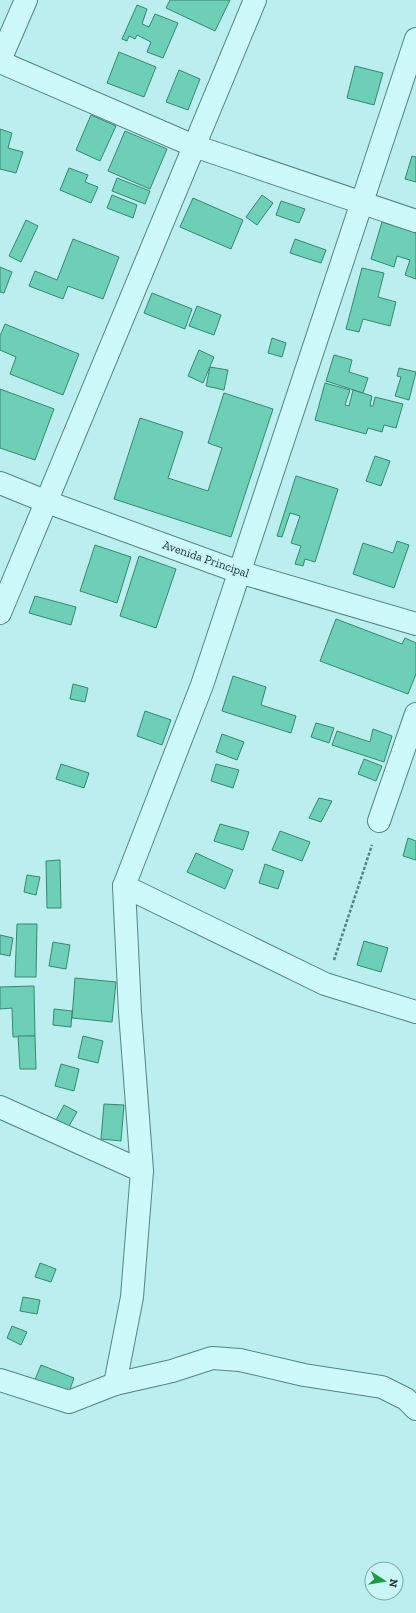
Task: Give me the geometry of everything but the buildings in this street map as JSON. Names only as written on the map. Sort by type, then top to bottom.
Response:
[{"type":"street","points":[[26,0],[0,61],[194,146],[416,221]]},
{"type":"street","points":[[0,613],[256,0]]},
{"type":"street","points":[[115,1384],[132,1297],[142,1171],[130,1012],[124,886],[202,685],[416,39]]},
{"type":"street","name":"Avenida Principal","points":[[0,483],[46,502],[239,572],[416,624]]},
{"type":"street","points":[[380,822],[416,714]]},
{"type":"street","points":[[124,886],[325,984],[416,1012]]},
{"type":"street","points":[[0,1107],[142,1171]]},
{"type":"street","points":[[0,1380],[69,1402],[115,1384],[172,1371],[212,1358],[240,1360],[304,1375],[382,1387],[406,1399],[416,1409]]},
{"type":"path","points":[[325,984],[380,822]]}]
